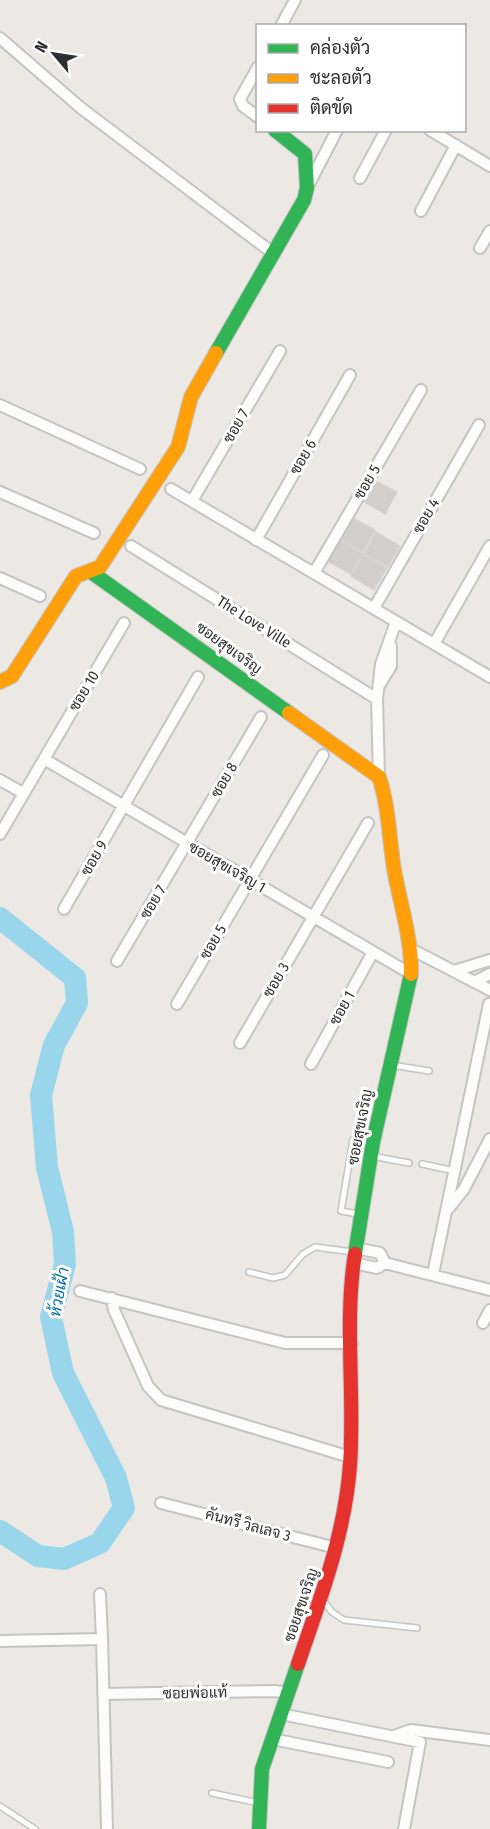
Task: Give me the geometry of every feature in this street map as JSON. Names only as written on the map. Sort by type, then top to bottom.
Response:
[{"type":"street","points":[[282,24],[295,0]]},
{"type":"street","points":[[0,38],[81,108],[274,254]]},
{"type":"street","points":[[256,71],[240,99],[243,106],[256,116]]},
{"type":"street","points":[[278,132],[305,154],[307,188]]},
{"type":"street","points":[[0,682],[12,676],[76,576],[100,567],[178,447],[191,397],[304,200],[307,188],[336,132]]},
{"type":"street","points":[[360,178],[385,132]]},
{"type":"street","points":[[433,132],[490,166]]},
{"type":"street","points":[[421,211],[456,145]]},
{"type":"street","points":[[480,248],[490,231]]},
{"type":"street","name":"ซอย 7","points":[[192,501],[280,351]]},
{"type":"street","name":"ซอย 6","points":[[256,540],[350,375]]},
{"type":"street","name":"ซอย 5","points":[[314,573],[421,390]]},
{"type":"street","points":[[0,405],[140,469]]},
{"type":"street","name":"ซอย 4","points":[[374,608],[479,424]]},
{"type":"street","points":[[171,489],[490,677]]},
{"type":"street","points":[[0,492],[94,533]]},
{"type":"street","name":"The Love Ville","points":[[131,546],[377,699]]},
{"type":"street","points":[[434,644],[490,546]]},
{"type":"street","name":"ซอยสุขเจริญ","points":[[91,572],[379,777],[387,799],[394,868],[411,949],[411,974],[372,1149],[355,1255],[350,1457],[345,1509],[321,1598],[262,1769],[259,1829]]},
{"type":"street","points":[[0,578],[40,596]]},
{"type":"street","points":[[379,777],[377,699],[381,664],[396,622]]},
{"type":"street","name":"ซอย 10","points":[[0,834],[124,623]]},
{"type":"street","points":[[124,806],[198,676]]},
{"type":"street","name":"ซอย 8","points":[[188,843],[261,717]]},
{"type":"street","points":[[250,880],[323,755]]},
{"type":"street","name":"ซอยสุขเจริญ 1","points":[[44,759],[411,974]]},
{"type":"street","points":[[0,780],[23,793]]},
{"type":"street","name":"ซอย 9","points":[[64,909],[124,806]]},
{"type":"street","points":[[313,917],[368,823]]},
{"type":"street","name":"ซอย 7","points":[[117,961],[188,843]]},
{"type":"street","name":"ซอย 5","points":[[177,1004],[250,880]]},
{"type":"street","name":"ซอย 3","points":[[240,1043],[313,917]]},
{"type":"street","points":[[411,949],[490,990]]},
{"type":"street","name":"ซอย 1","points":[[311,1064],[373,952]]},
{"type":"street","points":[[454,971],[490,960]]},
{"type":"street","points":[[474,982],[490,974]]},
{"type":"street","points":[[433,1274],[487,1039],[489,1004]]},
{"type":"street","points":[[448,1209],[464,1189],[488,1146]]},
{"type":"street","points":[[355,1255],[377,1268],[385,1263],[490,1290]]},
{"type":"street","points":[[80,1291],[285,1343],[352,1343]]},
{"type":"street","points":[[112,1298],[114,1310],[148,1386],[161,1400],[350,1457]]},
{"type":"street","points":[[483,1323],[490,1310]]},
{"type":"street","name":"คันทรี วิลเลจ 3","points":[[161,1503],[336,1548]]},
{"type":"street","points":[[100,1594],[107,1829]]},
{"type":"street","points":[[0,1641],[102,1639]]},
{"type":"street","name":"ซอยพ่อแท้","points":[[103,1694],[275,1691],[288,1693]]},
{"type":"street","points":[[281,1714],[420,1742],[404,1829]]},
{"type":"street","points":[[394,1736],[411,1730],[490,1740]]},
{"type":"street","points":[[272,1739],[388,1762]]},
{"type":"lane","points":[[390,1065],[429,1071]]},
{"type":"lane","points":[[361,1214],[341,1212],[353,1140],[409,1163]]},
{"type":"lane","points":[[422,1164],[455,1171]]},
{"type":"lane","points":[[249,1272],[273,1278],[285,1275],[303,1254],[315,1246],[355,1255]]},
{"type":"lane","points":[[321,1598],[332,1612],[344,1620],[417,1628]]},
{"type":"lane","points":[[212,1793],[259,1803]]},
{"type":"lane","points":[[0,1806],[35,1829]]},
{"type":"building","points":[[373,479],[397,492],[385,514],[361,500]]},
{"type":"building","points":[[351,517],[375,530],[363,552],[339,538]]},
{"type":"building","points":[[376,532],[400,546],[388,567],[364,554]]},
{"type":"building","points":[[339,539],[363,553],[351,574],[327,561]]},
{"type":"building","points":[[363,555],[387,568],[374,590],[351,576]]},
{"type":"waterway","name":"ห้วยเฝ้า","points":[[0,918],[75,978],[77,1003],[54,1045],[41,1095],[47,1167],[63,1232],[65,1264],[51,1317],[63,1373],[116,1478],[124,1508],[100,1543],[64,1559],[38,1556],[0,1531]]},
{"type":"traffic: fast","points":[[216,353],[304,200],[307,188],[305,154],[278,132]]},
{"type":"traffic: fast","points":[[91,572],[289,713]]},
{"type":"traffic: fast","points":[[355,1254],[373,1142],[411,974]]},
{"type":"traffic: fast","points":[[259,1829],[262,1769],[298,1664]]},
{"type":"traffic: slow","points":[[0,682],[12,676],[76,576],[100,567],[178,447],[191,397],[216,353]]},
{"type":"traffic: slow","points":[[289,713],[379,777],[387,811],[394,869],[408,934],[411,974]]},
{"type":"traffic: jam","points":[[298,1664],[337,1542],[347,1491],[351,1439],[350,1305],[355,1254]]}]
